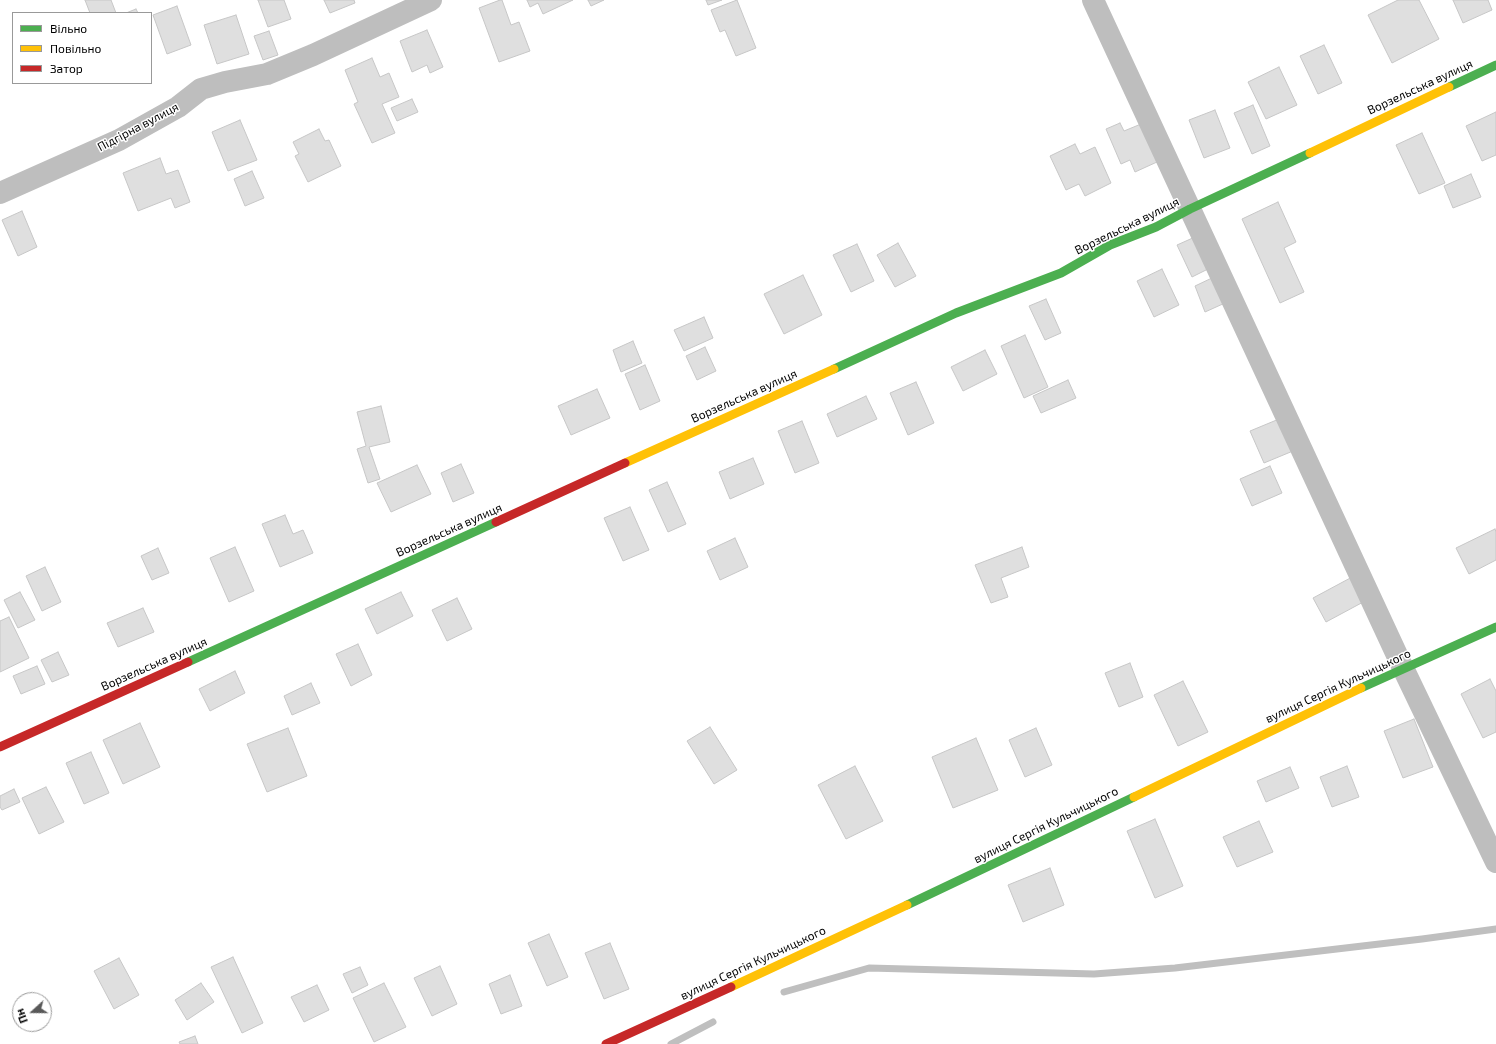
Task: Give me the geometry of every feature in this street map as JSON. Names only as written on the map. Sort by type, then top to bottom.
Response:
[{"type":"street","name":"Підгірна вулиця","points":[[0,193],[120,140],[178,107],[201,89],[225,82],[267,74],[313,55],[431,0]]},
{"type":"street","points":[[1093,0],[1403,668],[1496,862]]},
{"type":"street","name":"Ворзельська вулиця","points":[[0,747],[949,316],[1061,273],[1110,245],[1156,227],[1190,209],[1496,65]]},
{"type":"street","name":"вулиця Сергія Кульчицького","points":[[606,1044],[860,928],[1403,668],[1496,626]]},
{"type":"building","points":[[85,0],[111,0],[116,12],[90,12]]},
{"type":"building","points":[[258,0],[284,0],[291,19],[268,27]]},
{"type":"building","points":[[324,0],[354,0],[355,3],[330,13]]},
{"type":"building","points":[[502,0],[511,25],[519,22],[530,51],[499,62],[479,8]]},
{"type":"building","points":[[527,0],[573,0],[543,14],[538,3],[530,7]]},
{"type":"building","points":[[588,0],[604,0],[591,6]]},
{"type":"building","points":[[706,0],[722,0],[708,5]]},
{"type":"building","points":[[737,0],[756,48],[736,56],[725,30],[720,32],[711,10]]},
{"type":"building","points":[[1398,0],[1419,0],[1439,39],[1392,63],[1368,15]]},
{"type":"building","points":[[1453,0],[1488,0],[1492,10],[1463,23]]},
{"type":"building","points":[[177,6],[191,45],[167,54],[153,15]]},
{"type":"building","points":[[136,9],[138,12],[128,12]]},
{"type":"building","points":[[236,15],[249,54],[217,64],[204,25]]},
{"type":"building","points":[[427,30],[443,67],[430,73],[427,65],[412,72],[400,41]]},
{"type":"building","points":[[269,31],[278,55],[263,60],[254,36]]},
{"type":"building","points":[[1324,45],[1342,83],[1318,94],[1300,56]]},
{"type":"building","points":[[372,58],[380,77],[389,73],[399,97],[382,104],[395,133],[372,143],[354,104],[358,102],[345,70]]},
{"type":"building","points":[[1279,67],[1297,105],[1266,119],[1248,82]]},
{"type":"building","points":[[412,99],[418,112],[397,121],[391,108]]},
{"type":"building","points":[[1253,105],[1270,146],[1252,154],[1234,113]]},
{"type":"building","points":[[1215,110],[1230,148],[1204,158],[1189,120]]},
{"type":"building","points":[[1496,112],[1496,155],[1482,161],[1466,126]]},
{"type":"building","points":[[240,120],[257,160],[228,171],[212,132]]},
{"type":"building","points":[[1120,123],[1124,131],[1141,124],[1157,162],[1135,172],[1130,160],[1121,164],[1106,129]]},
{"type":"building","points":[[319,129],[325,141],[329,140],[341,166],[308,182],[295,156],[299,154],[293,142]]},
{"type":"building","points":[[1422,133],[1445,183],[1419,194],[1396,145]]},
{"type":"building","points":[[1075,144],[1080,154],[1095,147],[1111,183],[1085,196],[1079,184],[1066,190],[1050,156]]},
{"type":"building","points":[[160,158],[166,174],[178,170],[190,202],[175,208],[171,198],[138,211],[123,173]]},
{"type":"building","points":[[252,171],[264,198],[245,206],[234,179]]},
{"type":"building","points":[[1471,174],[1481,197],[1453,208],[1444,186]]},
{"type":"building","points":[[1278,202],[1296,242],[1284,248],[1304,292],[1280,303],[1242,219]]},
{"type":"building","points":[[22,211],[37,247],[18,256],[2,220]]},
{"type":"building","points":[[1195,237],[1210,268],[1192,277],[1177,245]]},
{"type":"building","points":[[898,243],[916,276],[895,287],[877,255]]},
{"type":"building","points":[[857,244],[874,281],[851,292],[833,255]]},
{"type":"building","points":[[1162,269],[1179,305],[1154,317],[1137,281]]},
{"type":"building","points":[[803,275],[822,315],[784,334],[764,294]]},
{"type":"building","points":[[1214,277],[1225,303],[1205,312],[1195,286]]},
{"type":"building","points":[[1046,299],[1061,333],[1045,340],[1029,306]]},
{"type":"building","points":[[704,317],[713,338],[684,351],[674,330]]},
{"type":"building","points":[[1025,335],[1048,387],[1024,398],[1001,346]]},
{"type":"building","points":[[633,341],[642,363],[621,372],[613,350]]},
{"type":"building","points":[[705,347],[716,371],[697,380],[686,356]]},
{"type":"building","points":[[985,350],[997,374],[963,391],[951,367]]},
{"type":"building","points":[[645,365],[660,401],[640,410],[625,374]]},
{"type":"building","points":[[1068,380],[1076,398],[1041,413],[1033,396]]},
{"type":"building","points":[[916,382],[934,423],[908,435],[890,393]]},
{"type":"building","points":[[597,389],[610,418],[571,435],[558,406]]},
{"type":"building","points":[[866,396],[877,419],[837,437],[827,414]]},
{"type":"building","points":[[381,406],[390,442],[369,447],[380,479],[368,483],[357,449],[366,446],[357,412]]},
{"type":"building","points":[[1279,419],[1293,451],[1264,463],[1250,431]]},
{"type":"building","points":[[802,421],[819,463],[795,473],[778,431]]},
{"type":"building","points":[[753,458],[764,484],[730,499],[719,472]]},
{"type":"building","points":[[461,464],[474,493],[453,502],[441,473]]},
{"type":"building","points":[[417,465],[431,494],[391,512],[377,483]]},
{"type":"building","points":[[1270,466],[1282,493],[1252,506],[1240,479]]},
{"type":"building","points":[[667,482],[686,524],[668,532],[649,490]]},
{"type":"building","points":[[630,507],[649,550],[623,561],[604,518]]},
{"type":"building","points":[[285,515],[293,534],[303,530],[313,553],[280,567],[262,524]]},
{"type":"building","points":[[1495,529],[1496,560],[1469,574],[1456,548]]},
{"type":"building","points":[[735,538],[748,567],[720,580],[707,551]]},
{"type":"building","points":[[235,547],[254,591],[229,602],[210,558]]},
{"type":"building","points":[[1022,547],[1029,567],[1001,578],[1008,597],[991,603],[975,565]]},
{"type":"building","points":[[158,548],[169,573],[152,580],[141,556]]},
{"type":"building","points":[[45,567],[61,602],[42,611],[26,576]]},
{"type":"building","points":[[1354,576],[1367,600],[1326,622],[1313,598]]},
{"type":"building","points":[[20,592],[35,620],[18,628],[4,600]]},
{"type":"building","points":[[401,592],[413,616],[377,634],[365,609]]},
{"type":"building","points":[[457,598],[472,629],[447,641],[432,610]]},
{"type":"building","points":[[143,608],[154,632],[118,647],[107,623]]},
{"type":"building","points":[[9,617],[29,658],[0,672],[0,621]]},
{"type":"building","points":[[358,644],[372,675],[351,686],[336,654]]},
{"type":"building","points":[[58,652],[69,675],[52,682],[41,660]]},
{"type":"building","points":[[1130,663],[1143,697],[1119,707],[1105,673]]},
{"type":"building","points":[[37,666],[45,684],[21,694],[13,676]]},
{"type":"building","points":[[235,671],[245,693],[210,711],[199,689]]},
{"type":"building","points":[[1490,679],[1496,691],[1496,732],[1483,738],[1461,694]]},
{"type":"building","points":[[1183,681],[1208,732],[1178,746],[1154,695]]},
{"type":"building","points":[[311,683],[320,703],[292,715],[284,696]]},
{"type":"building","points":[[1414,719],[1433,767],[1403,778],[1384,731]]},
{"type":"building","points":[[140,723],[160,767],[123,784],[103,740]]},
{"type":"building","points":[[710,727],[737,770],[714,784],[687,741]]},
{"type":"building","points":[[288,728],[307,776],[267,792],[247,744]]},
{"type":"building","points":[[1036,728],[1052,765],[1025,777],[1009,740]]},
{"type":"building","points":[[976,738],[998,790],[953,808],[932,757]]},
{"type":"building","points":[[91,752],[109,793],[84,804],[66,763]]},
{"type":"building","points":[[855,766],[883,821],[846,839],[818,785]]},
{"type":"building","points":[[1347,766],[1359,797],[1332,807],[1320,777]]},
{"type":"building","points":[[1290,767],[1299,788],[1266,802],[1257,781]]},
{"type":"building","points":[[46,787],[64,822],[39,834],[22,798]]},
{"type":"building","points":[[14,789],[20,802],[2,810],[0,807],[0,796]]},
{"type":"building","points":[[1155,819],[1183,886],[1155,898],[1127,831]]},
{"type":"building","points":[[1259,821],[1273,852],[1237,867],[1223,837]]},
{"type":"building","points":[[1050,868],[1064,905],[1023,922],[1008,885]]},
{"type":"building","points":[[549,934],[568,977],[547,986],[528,943]]},
{"type":"building","points":[[610,943],[629,989],[604,999],[585,953]]},
{"type":"building","points":[[233,957],[263,1023],[242,1033],[211,967]]},
{"type":"building","points":[[119,958],[139,995],[114,1009],[94,971]]},
{"type":"building","points":[[440,966],[457,1004],[432,1016],[414,978]]},
{"type":"building","points":[[360,967],[368,985],[352,993],[343,974]]},
{"type":"building","points":[[510,975],[522,1006],[501,1014],[489,984]]},
{"type":"building","points":[[201,983],[214,1002],[187,1020],[175,1000]]},
{"type":"building","points":[[384,983],[406,1027],[374,1042],[353,998]]},
{"type":"building","points":[[317,985],[329,1010],[304,1022],[291,997]]},
{"type":"building","points":[[195,1036],[198,1044],[180,1044],[179,1042]]},
{"type":"waterway","points":[[784,992],[869,968],[1094,974],[1175,968],[1496,929]]},
{"type":"waterway","points":[[671,1044],[713,1022]]},
{"type":"traffic: fast","points":[[1449,87],[1496,65]]},
{"type":"traffic: fast","points":[[834,369],[956,313],[1061,273],[1110,245],[1156,227],[1190,209],[1310,153]]},
{"type":"traffic: fast","points":[[188,662],[496,522]]},
{"type":"traffic: fast","points":[[1361,688],[1496,627]]},
{"type":"traffic: fast","points":[[907,905],[1134,797]]},
{"type":"traffic: slow","points":[[1310,153],[1449,87]]},
{"type":"traffic: slow","points":[[625,463],[834,369]]},
{"type":"traffic: slow","points":[[1134,797],[1361,688]]},
{"type":"traffic: slow","points":[[731,987],[907,905]]},
{"type":"traffic: jam","points":[[496,522],[625,463]]},
{"type":"traffic: jam","points":[[0,747],[188,662]]},
{"type":"traffic: jam","points":[[606,1044],[731,987]]}]
